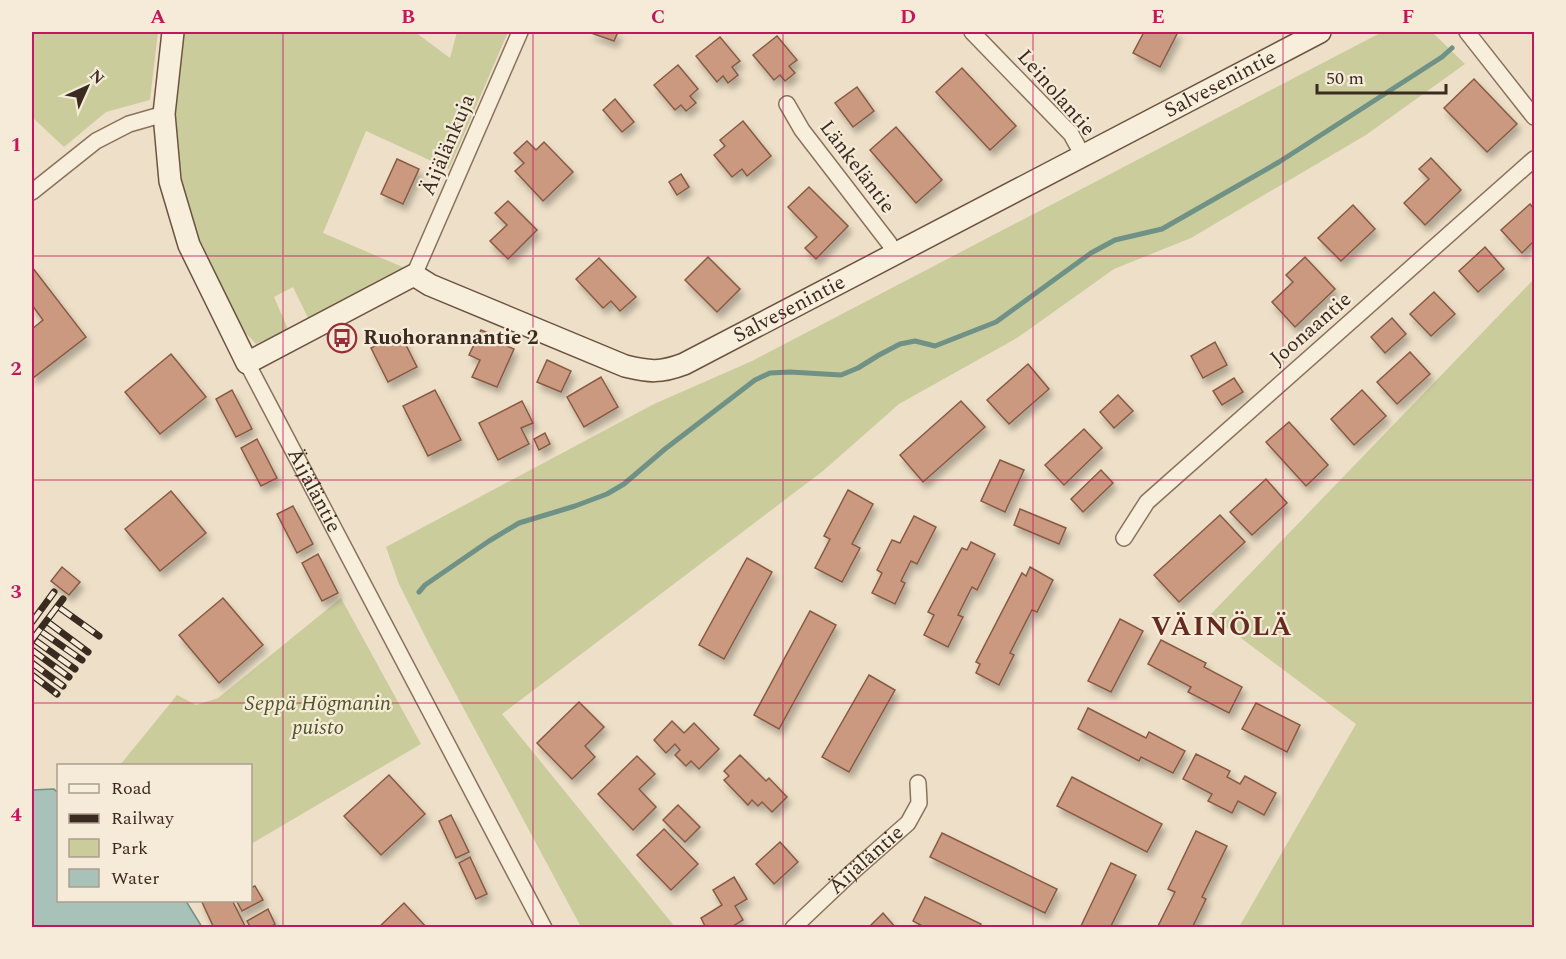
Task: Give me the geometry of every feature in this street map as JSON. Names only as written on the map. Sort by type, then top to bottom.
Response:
[{"type":"street","name":"Äijäläntie","points":[[173,32],[164,114],[170,181],[189,245],[247,363],[544,927]]},
{"type":"street","name":"Äijälänkuja","points":[[414,275],[520,32]]},
{"type":"street","name":"Leinolantie","points":[[972,32],[1071,134],[1083,156]]},
{"type":"street","name":"Salvesenintie","points":[[414,275],[430,285],[625,366],[644,371],[666,371],[684,364],[1320,32]]},
{"type":"street","points":[[1467,32],[1534,117]]},
{"type":"street","name":"Länkeläntie","points":[[788,104],[802,130],[889,243],[895,254]]},
{"type":"street","points":[[32,192],[96,141],[129,124],[164,114]]},
{"type":"street","name":"Joonaantie","points":[[1124,538],[1147,501],[1534,159]]},
{"type":"street","points":[[247,363],[414,275]]},
{"type":"street","name":"Äijäläntie","points":[[793,927],[908,823],[919,803],[918,783]]},
{"type":"green space","points":[[32,32],[158,32],[150,100],[106,112],[64,147],[32,117]]},
{"type":"green space","points":[[184,32],[415,32],[450,58],[457,32],[508,32],[449,169],[366,131],[323,233],[405,268],[399,274],[308,318],[293,287],[274,297],[288,329],[256,344],[240,327],[210,270],[186,202],[179,163],[175,104]]},
{"type":"green space","points":[[1382,32],[1432,32],[1465,64],[1366,135],[1191,238],[1114,269],[1017,338],[899,404],[823,471],[502,714],[675,927],[581,927],[429,644],[399,584],[386,547],[654,404],[752,361]]},
{"type":"green space","points":[[1534,279],[1534,927],[1239,927],[1356,724],[1210,615]]},
{"type":"green space","name":"Seppä Högmanin puisto","points":[[341,598],[421,744],[252,843],[252,764],[121,764],[177,695],[196,705],[218,698]]},
{"type":"water","points":[[54,789],[57,792],[57,902],[187,902],[202,927],[32,927],[32,790]]},
{"type":"building","points":[[591,32],[618,32],[614,41]]},
{"type":"building","points":[[1144,32],[1178,32],[1160,67],[1133,53]]},
{"type":"building","points":[[777,36],[797,60],[789,66],[795,73],[785,81],[780,75],[774,80],[753,55]]},
{"type":"building","points":[[720,37],[740,61],[732,67],[738,75],[728,83],[723,76],[717,82],[696,56]]},
{"type":"building","points":[[678,65],[698,89],[690,96],[696,103],[686,111],[681,105],[675,110],[654,85]]},
{"type":"building","points":[[962,68],[1016,126],[990,150],[936,92]]},
{"type":"building","points":[[1474,79],[1517,124],[1487,152],[1444,108]]},
{"type":"building","points":[[857,87],[874,111],[853,127],[835,103]]},
{"type":"building","points":[[615,99],[634,122],[622,132],[603,110]]},
{"type":"building","points":[[743,121],[771,156],[747,176],[742,169],[732,177],[714,155],[725,146],[720,140]]},
{"type":"building","points":[[896,127],[942,180],[916,203],[870,150]]},
{"type":"building","points":[[527,141],[536,150],[544,142],[573,172],[543,201],[515,171],[524,163],[514,153]]},
{"type":"building","points":[[1431,158],[1461,190],[1425,225],[1404,203],[1429,179],[1419,169]]},
{"type":"building","points":[[397,159],[419,169],[403,204],[381,194]]},
{"type":"building","points":[[681,174],[689,187],[677,195],[669,182]]},
{"type":"building","points":[[809,187],[848,226],[816,259],[805,248],[817,237],[788,207]]},
{"type":"building","points":[[508,201],[537,230],[508,259],[490,241],[507,225],[495,213]]},
{"type":"building","points":[[1530,204],[1534,209],[1534,241],[1522,253],[1501,230]]},
{"type":"building","points":[[1353,205],[1375,229],[1341,261],[1318,238]]},
{"type":"building","points":[[1485,247],[1504,269],[1478,292],[1459,271]]},
{"type":"building","points":[[708,257],[740,289],[717,312],[685,280]]},
{"type":"building","points":[[1305,257],[1335,289],[1295,327],[1272,302],[1293,282],[1286,275]]},
{"type":"building","points":[[599,258],[636,297],[620,311],[611,301],[603,308],[576,279]]},
{"type":"building","points":[[32,267],[86,337],[33,378],[32,329],[43,320],[32,305]]},
{"type":"building","points":[[1434,292],[1455,314],[1431,336],[1410,314]]},
{"type":"building","points":[[1392,318],[1406,334],[1385,353],[1371,337]]},
{"type":"building","points":[[481,330],[493,335],[492,339],[514,349],[497,387],[472,377],[480,360],[469,355]]},
{"type":"building","points":[[400,333],[417,367],[388,382],[371,348]]},
{"type":"building","points":[[1215,342],[1227,365],[1203,378],[1191,356]]},
{"type":"building","points":[[1410,352],[1430,374],[1397,404],[1377,382]]},
{"type":"building","points":[[171,354],[206,397],[160,434],[125,392]]},
{"type":"building","points":[[547,360],[571,371],[561,392],[537,382]]},
{"type":"building","points":[[1028,364],[1049,389],[1009,424],[987,400]]},
{"type":"building","points":[[601,377],[618,407],[584,427],[567,397]]},
{"type":"building","points":[[1234,378],[1243,392],[1222,405],[1213,391]]},
{"type":"building","points":[[232,390],[252,429],[236,437],[216,399]]},
{"type":"building","points":[[435,390],[461,440],[428,456],[403,406]]},
{"type":"building","points":[[1362,390],[1386,416],[1354,445],[1331,419]]},
{"type":"building","points":[[1118,395],[1133,411],[1114,428],[1100,412]]},
{"type":"building","points":[[522,401],[533,423],[521,428],[529,444],[498,460],[479,423]]},
{"type":"building","points":[[961,401],[985,427],[923,482],[900,455]]},
{"type":"building","points":[[1289,422],[1328,465],[1306,486],[1266,442]]},
{"type":"building","points":[[1084,429],[1102,448],[1064,485],[1045,465]]},
{"type":"building","points":[[545,433],[550,444],[539,450],[534,439]]},
{"type":"building","points":[[257,439],[277,478],[261,486],[241,448]]},
{"type":"building","points":[[1000,460],[1024,470],[1005,512],[981,501]]},
{"type":"building","points":[[1101,470],[1113,483],[1083,512],[1071,499]]},
{"type":"building","points":[[1266,479],[1287,503],[1252,535],[1230,512]]},
{"type":"building","points":[[848,490],[873,504],[852,544],[860,548],[842,582],[815,568],[830,539],[824,536]]},
{"type":"building","points":[[171,491],[206,533],[160,571],[125,529]]},
{"type":"building","points":[[293,506],[313,544],[297,553],[277,514]]},
{"type":"building","points":[[1020,509],[1066,528],[1059,544],[1014,525]]},
{"type":"building","points":[[1220,515],[1245,542],[1179,602],[1154,575]]},
{"type":"building","points":[[914,516],[936,527],[917,564],[911,561],[901,581],[905,583],[895,604],[872,593],[882,573],[877,570],[892,540],[900,543]]},
{"type":"building","points":[[971,542],[995,554],[977,590],[972,587],[958,615],[963,617],[948,647],[924,635],[934,615],[928,612],[962,548],[967,550]]},
{"type":"building","points":[[318,554],[338,593],[322,601],[302,563]]},
{"type":"building","points":[[747,558],[772,572],[724,659],[699,645]]},
{"type":"building","points":[[62,567],[80,582],[69,595],[51,581]]},
{"type":"building","points":[[1030,567],[1053,580],[1037,612],[1032,610],[1010,653],[1014,655],[999,685],[976,673],[980,664],[976,662],[1022,573],[1026,576]]},
{"type":"building","points":[[223,598],[263,645],[219,683],[179,635]]},
{"type":"building","points":[[810,611],[836,625],[779,729],[754,715]]},
{"type":"building","points":[[1120,619],[1143,631],[1111,692],[1088,681]]},
{"type":"building","points":[[1161,640],[1206,663],[1204,667],[1242,687],[1229,713],[1188,692],[1191,687],[1148,664]]},
{"type":"building","points":[[869,675],[895,690],[849,772],[822,757]]},
{"type":"building","points":[[579,702],[604,727],[585,746],[595,757],[572,779],[537,743]]},
{"type":"building","points":[[1256,703],[1300,725],[1287,752],[1242,729]]},
{"type":"building","points":[[1088,708],[1146,738],[1149,732],[1185,751],[1173,773],[1141,757],[1139,761],[1078,729]]},
{"type":"building","points":[[672,721],[684,733],[694,723],[719,749],[699,769],[691,761],[686,766],[675,755],[680,750],[675,744],[666,753],[654,740]]},
{"type":"building","points":[[1196,754],[1230,771],[1227,777],[1240,784],[1245,776],[1276,793],[1264,815],[1238,801],[1232,813],[1208,801],[1212,794],[1183,779]]},
{"type":"building","points":[[740,755],[766,781],[769,778],[787,797],[772,812],[762,802],[758,806],[752,800],[748,805],[724,780],[729,776],[724,771]]},
{"type":"building","points":[[637,756],[655,774],[639,789],[656,807],[633,830],[598,794]]},
{"type":"building","points":[[389,775],[425,814],[381,855],[344,816]]},
{"type":"building","points":[[1072,777],[1162,824],[1147,852],[1057,806]]},
{"type":"building","points":[[678,805],[700,827],[685,842],[663,820]]},
{"type":"building","points":[[451,815],[469,852],[456,858],[439,821]]},
{"type":"building","points":[[664,829],[698,864],[671,890],[637,855]]},
{"type":"building","points":[[1196,831],[1227,846],[1202,897],[1206,899],[1192,928],[1157,928],[1175,892],[1168,889]]},
{"type":"building","points":[[942,833],[1057,889],[1045,913],[930,857]]},
{"type":"building","points":[[780,842],[798,862],[774,884],[756,864]]},
{"type":"building","points":[[470,857],[487,894],[476,899],[459,863]]},
{"type":"building","points":[[1111,863],[1136,875],[1110,928],[1080,928]]},
{"type":"building","points":[[734,877],[747,899],[735,906],[743,920],[730,928],[706,928],[701,918],[722,905],[713,890]]},
{"type":"building","points":[[255,886],[263,900],[242,911],[237,902],[252,902],[252,887]]},
{"type":"building","points":[[925,897],[981,924],[979,928],[926,928],[913,921]]},
{"type":"building","points":[[202,902],[233,902],[246,928],[214,928]]},
{"type":"building","points":[[404,903],[427,928],[378,928]]},
{"type":"building","points":[[268,909],[275,924],[269,928],[251,928],[247,921]]},
{"type":"building","points":[[883,913],[896,928],[868,928]]},
{"type":"waterway","points":[[419,592],[425,585],[519,523],[575,506],[607,494],[624,484],[665,449],[755,380],[770,373],[841,375],[900,344],[915,341],[935,346],[996,322],[1091,253],[1115,240],[1162,229],[1279,162],[1442,57],[1452,48]]},
{"type":"railway","points":[[32,622],[54,592]]},
{"type":"railway","points":[[32,640],[63,599]]},
{"type":"railway","points":[[60,608],[99,636]]},
{"type":"railway","points":[[49,623],[88,652]]},
{"type":"railway","points":[[42,632],[82,660]]},
{"type":"railway","points":[[36,641],[75,669]]},
{"type":"railway","points":[[32,650],[69,677]]},
{"type":"railway","points":[[32,663],[63,686]]},
{"type":"railway","points":[[32,675],[57,694]]},
{"type":"place","name":"Ruohorannantie 2","points":[[342,338]]},
{"type":"district","name":"VÄINÖLÄ","points":[[1222,627]]}]
